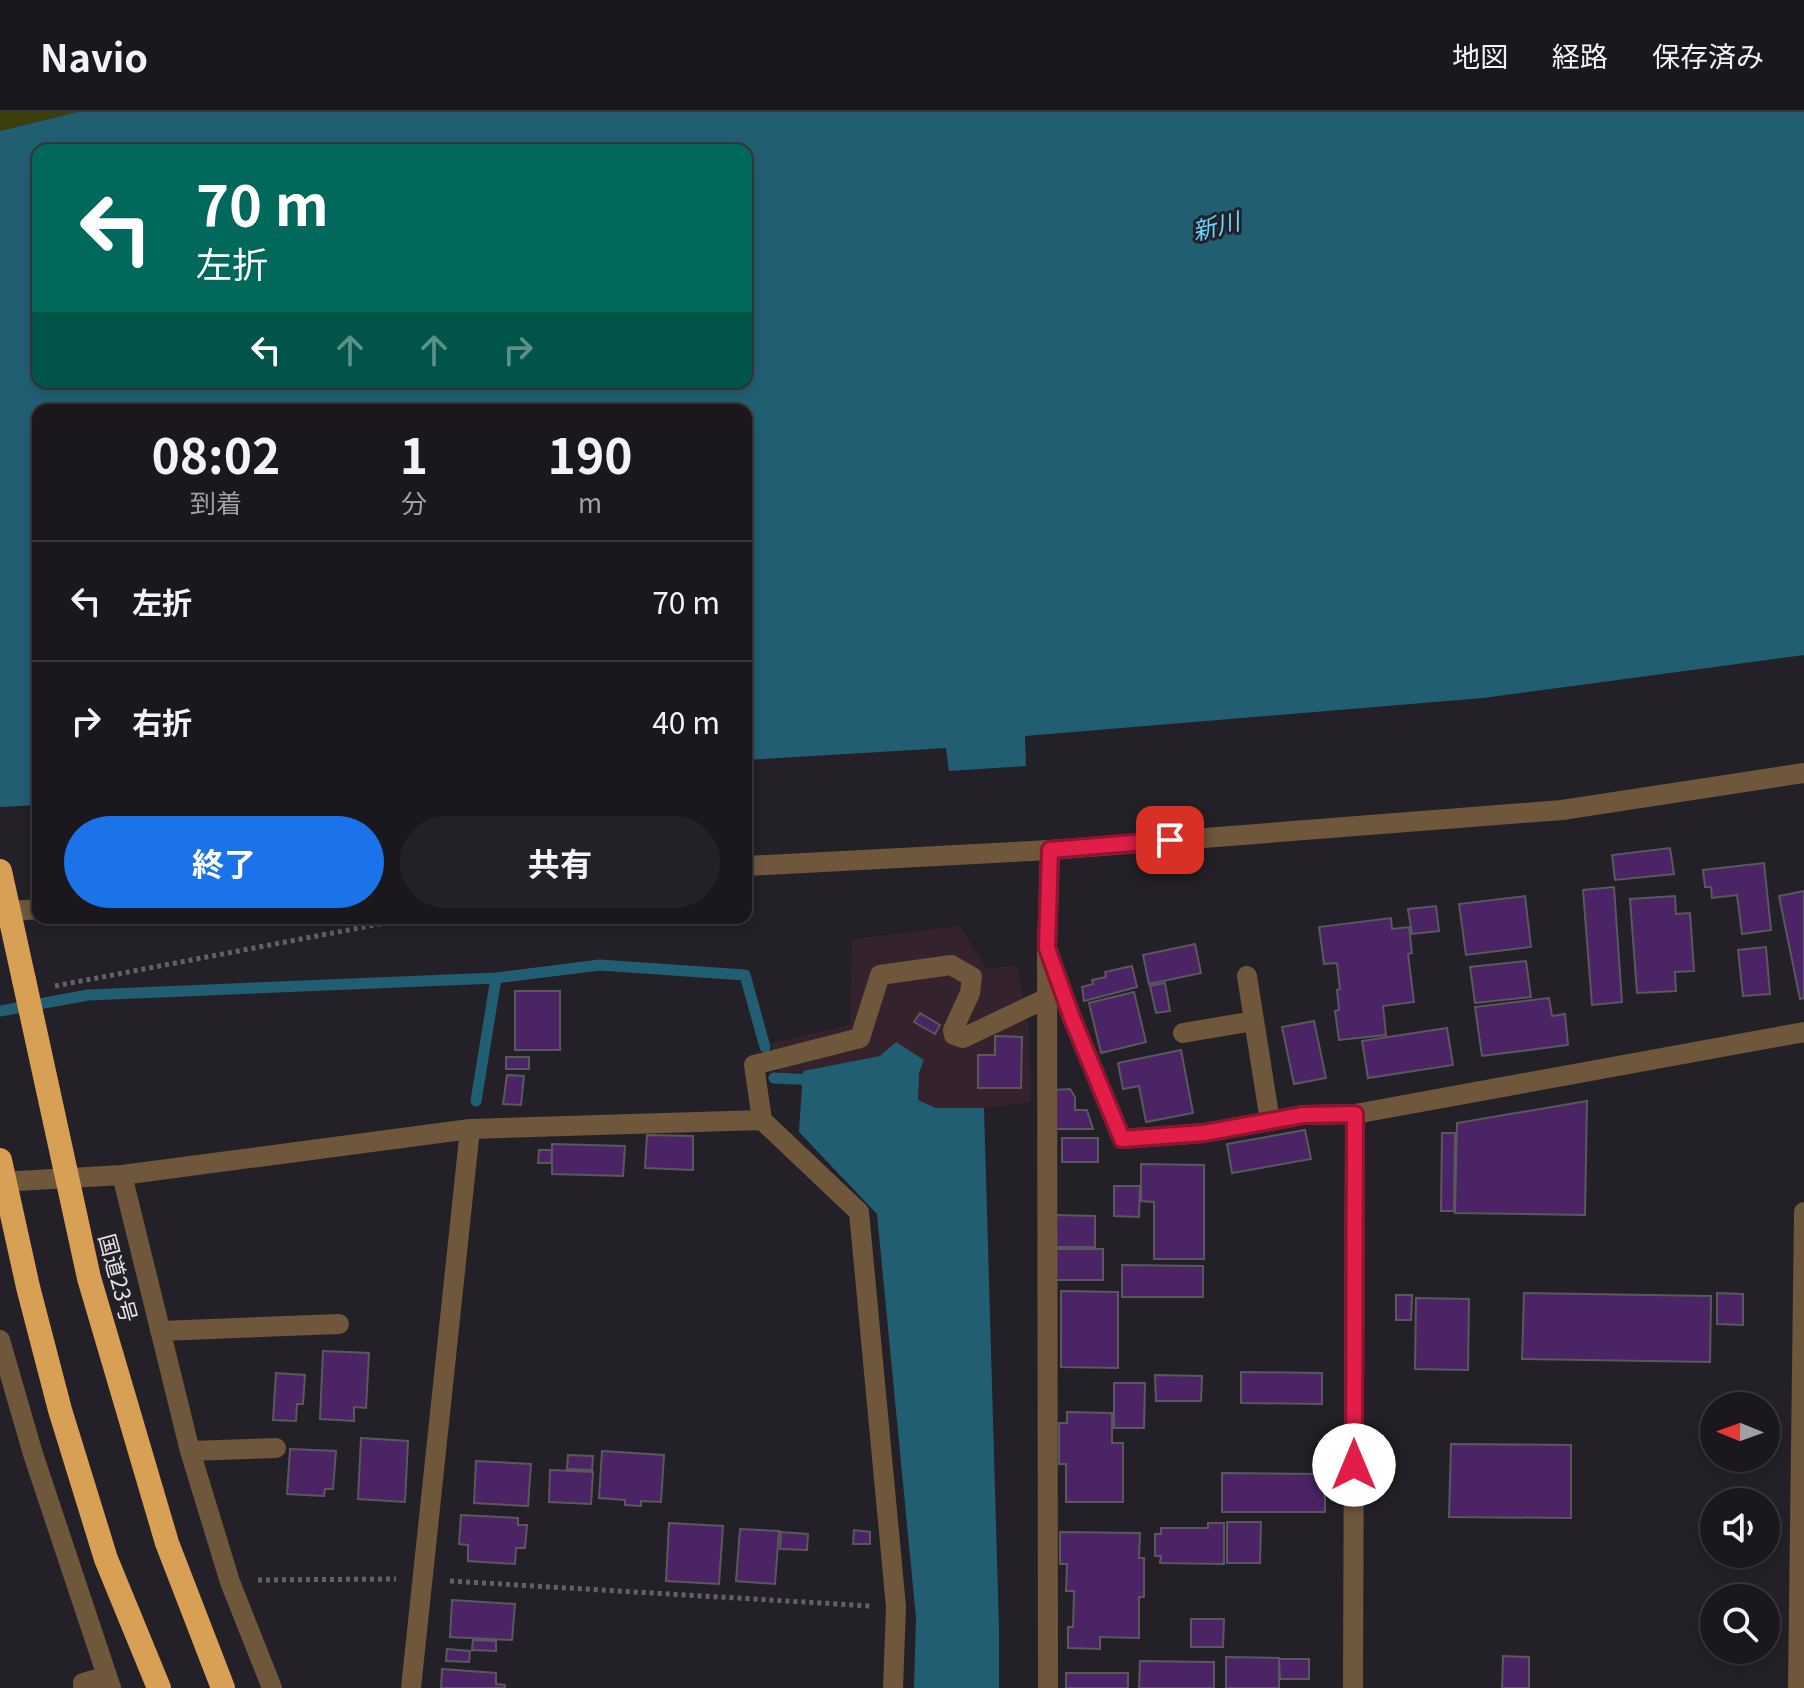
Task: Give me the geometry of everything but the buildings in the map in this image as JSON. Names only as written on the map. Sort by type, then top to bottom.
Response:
[{"type":"highway","name":"国道23号","points":[[2,879],[4,912],[34,984],[89,1278],[167,1543],[223,1688]]},
{"type":"highway","points":[[0,1160],[28,1287],[60,1410],[106,1559],[159,1688]]},
{"type":"street","points":[[752,866],[1050,850],[1562,810],[1804,773]]},
{"type":"street","points":[[1048,1688],[1047,948],[1050,850]]},
{"type":"street","points":[[4,912],[32,910]]},
{"type":"street","points":[[1047,948],[1122,1139],[1204,1133],[1303,1115],[1355,1114],[1804,1032]]},
{"type":"street","points":[[893,1688],[896,1607],[859,1212],[762,1120],[754,1065],[860,1038],[880,975],[951,965],[972,977],[970,993],[953,1030],[954,1035],[963,1038],[1047,998]]},
{"type":"street","points":[[1247,976],[1270,1121]]},
{"type":"street","points":[[1183,1033],[1254,1021]]},
{"type":"street","points":[[1353,1688],[1355,1114]]},
{"type":"street","points":[[0,1182],[122,1175],[470,1129],[762,1120]]},
{"type":"street","points":[[411,1688],[470,1129]]},
{"type":"street","points":[[122,1175],[190,1451],[230,1582],[272,1688]]},
{"type":"street","points":[[1798,1688],[1804,1212]]},
{"type":"street","points":[[160,1331],[339,1324]]},
{"type":"street","points":[[0,1340],[33,1454],[108,1682],[83,1683],[83,1688]]},
{"type":"street","points":[[190,1451],[276,1448]]},
{"type":"path","points":[[34,984],[377,924]]},
{"type":"path","points":[[230,1582],[422,1579],[896,1607]]},
{"type":"shaded area","points":[[0,112],[78,112],[0,131]]},
{"type":"shaded area","points":[[960,926],[986,968],[1017,966],[1029,1026],[1031,1102],[984,1108],[936,1108],[918,1100],[919,1073],[924,1060],[896,1043],[881,1056],[780,1073],[771,1043],[850,1025],[852,939]]},
{"type":"water","name":"新川","points":[[78,112],[1804,112],[1804,655],[1483,698],[1025,736],[1026,766],[949,771],[946,748],[752,760],[752,404],[32,404],[32,805],[0,807],[0,131]]},
{"type":"water","points":[[896,1042],[924,1060],[919,1073],[918,1100],[936,1108],[984,1108],[999,1688],[914,1688],[916,1618],[877,1214],[799,1132],[803,1071],[880,1056]]},
{"type":"waterway","points":[[0,1011],[88,995],[496,978],[600,965],[745,975],[765,1047]]},
{"type":"waterway","points":[[476,1101],[496,978]]},
{"type":"waterway","points":[[774,1078],[816,1080]]},
{"type":"route","points":[[1170,840],[1050,850],[1047,948],[1122,1139],[1204,1133],[1303,1115],[1355,1114],[1354,1465]]}]
